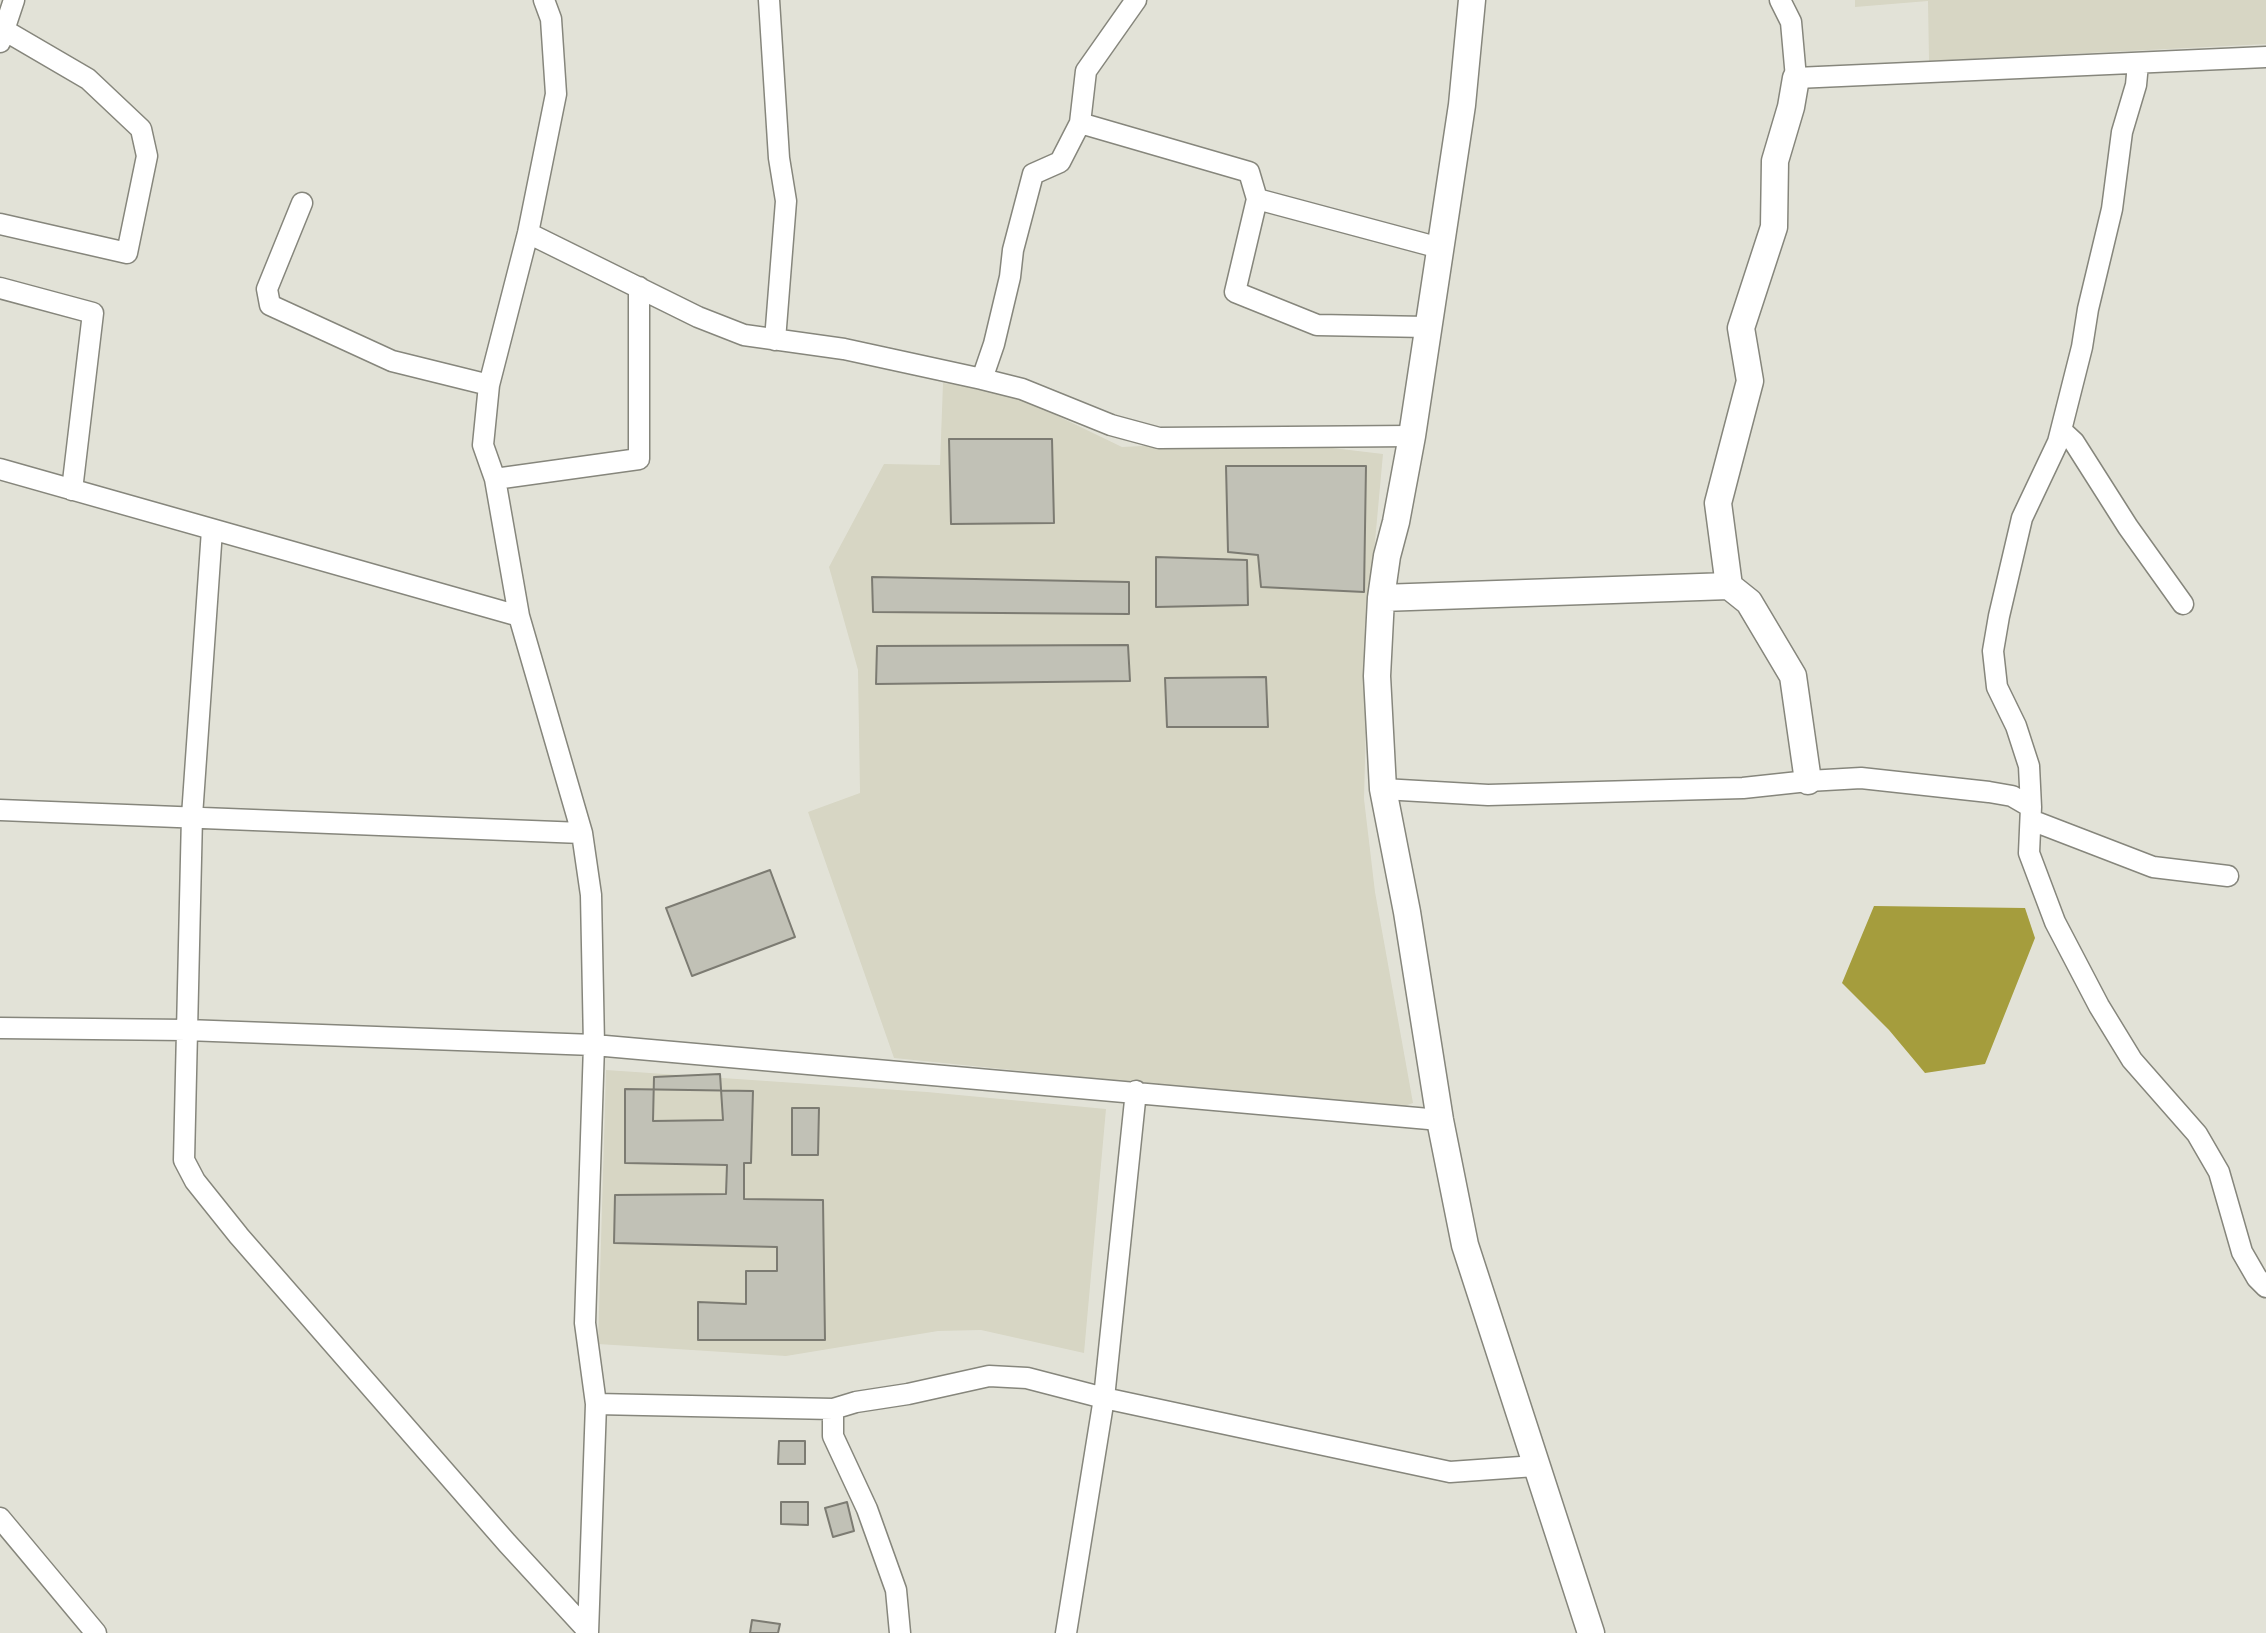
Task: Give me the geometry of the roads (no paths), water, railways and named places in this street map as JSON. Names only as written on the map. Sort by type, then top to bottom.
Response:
[{"type":"street","points":[[0,224],[127,253],[147,156],[141,129],[88,79],[2,36],[14,0]]},
{"type":"street","points":[[544,0],[551,19],[556,94],[528,233],[489,385],[483,445],[495,479],[519,616],[582,833],[591,895],[594,1045],[585,1323],[596,1404],[588,1632]]},
{"type":"street","points":[[769,0],[779,158],[786,201],[775,340]]},
{"type":"street","points":[[982,379],[994,344],[1010,277],[1013,250],[1033,174],[1060,162],[1080,123],[1086,71],[1136,0]]},
{"type":"street","points":[[1472,0],[1462,105],[1412,436],[1381,598],[1377,676],[1383,789],[1407,912],[1440,1120],[1465,1245],[1591,1633]]},
{"type":"street","points":[[1729,586],[1718,503],[1750,381],[1741,328],[1774,227],[1775,161],[1796,78],[1791,22],[1780,0]]},
{"type":"street","points":[[1796,78],[2266,57]]},
{"type":"street","points":[[2138,64],[2136,85],[2122,132],[2112,209],[2082,347],[2061,430],[2022,518],[1993,651],[1997,687],[2016,726],[2029,766],[2029,853],[2055,922],[2099,1006],[2132,1060],[2197,1134],[2219,1172],[2242,1252],[2266,1287]]},
{"type":"street","points":[[1080,123],[1249,172],[1257,199],[1235,292],[1317,325],[1427,327]]},
{"type":"street","points":[[1257,199],[1440,248]]},
{"type":"street","points":[[302,203],[267,289],[270,305],[392,361],[489,385]]},
{"type":"street","points":[[528,233],[698,317],[744,335],[844,349],[982,379],[1022,389],[1111,425],[1159,438],[1412,436]]},
{"type":"street","points":[[495,479],[639,459],[639,287]]},
{"type":"street","points":[[0,288],[93,313],[72,490]]},
{"type":"street","points":[[2061,430],[2074,442],[2128,527],[2183,604]]},
{"type":"street","points":[[0,469],[519,616]]},
{"type":"street","points":[[212,530],[192,816],[184,1160],[195,1181],[239,1236],[588,1632]]},
{"type":"street","points":[[1381,598],[1729,586],[1749,602],[1793,676],[1808,781]]},
{"type":"street","points":[[1383,789],[1488,795],[1743,788],[1861,778],[2012,796],[2031,814],[2153,867],[2228,876]]},
{"type":"street","points":[[0,810],[582,833]]},
{"type":"street","points":[[0,1028],[186,1030],[594,1045],[1440,1120]]},
{"type":"street","points":[[1066,1633],[1104,1398],[1136,1091]]},
{"type":"street","points":[[596,1404],[833,1409],[989,1376],[1027,1378],[1104,1398],[1450,1472],[1535,1466]]},
{"type":"street","points":[[833,1409],[833,1436],[867,1509],[896,1590],[900,1633]]},
{"type":"street","points":[[0,1518],[96,1633]]}]
